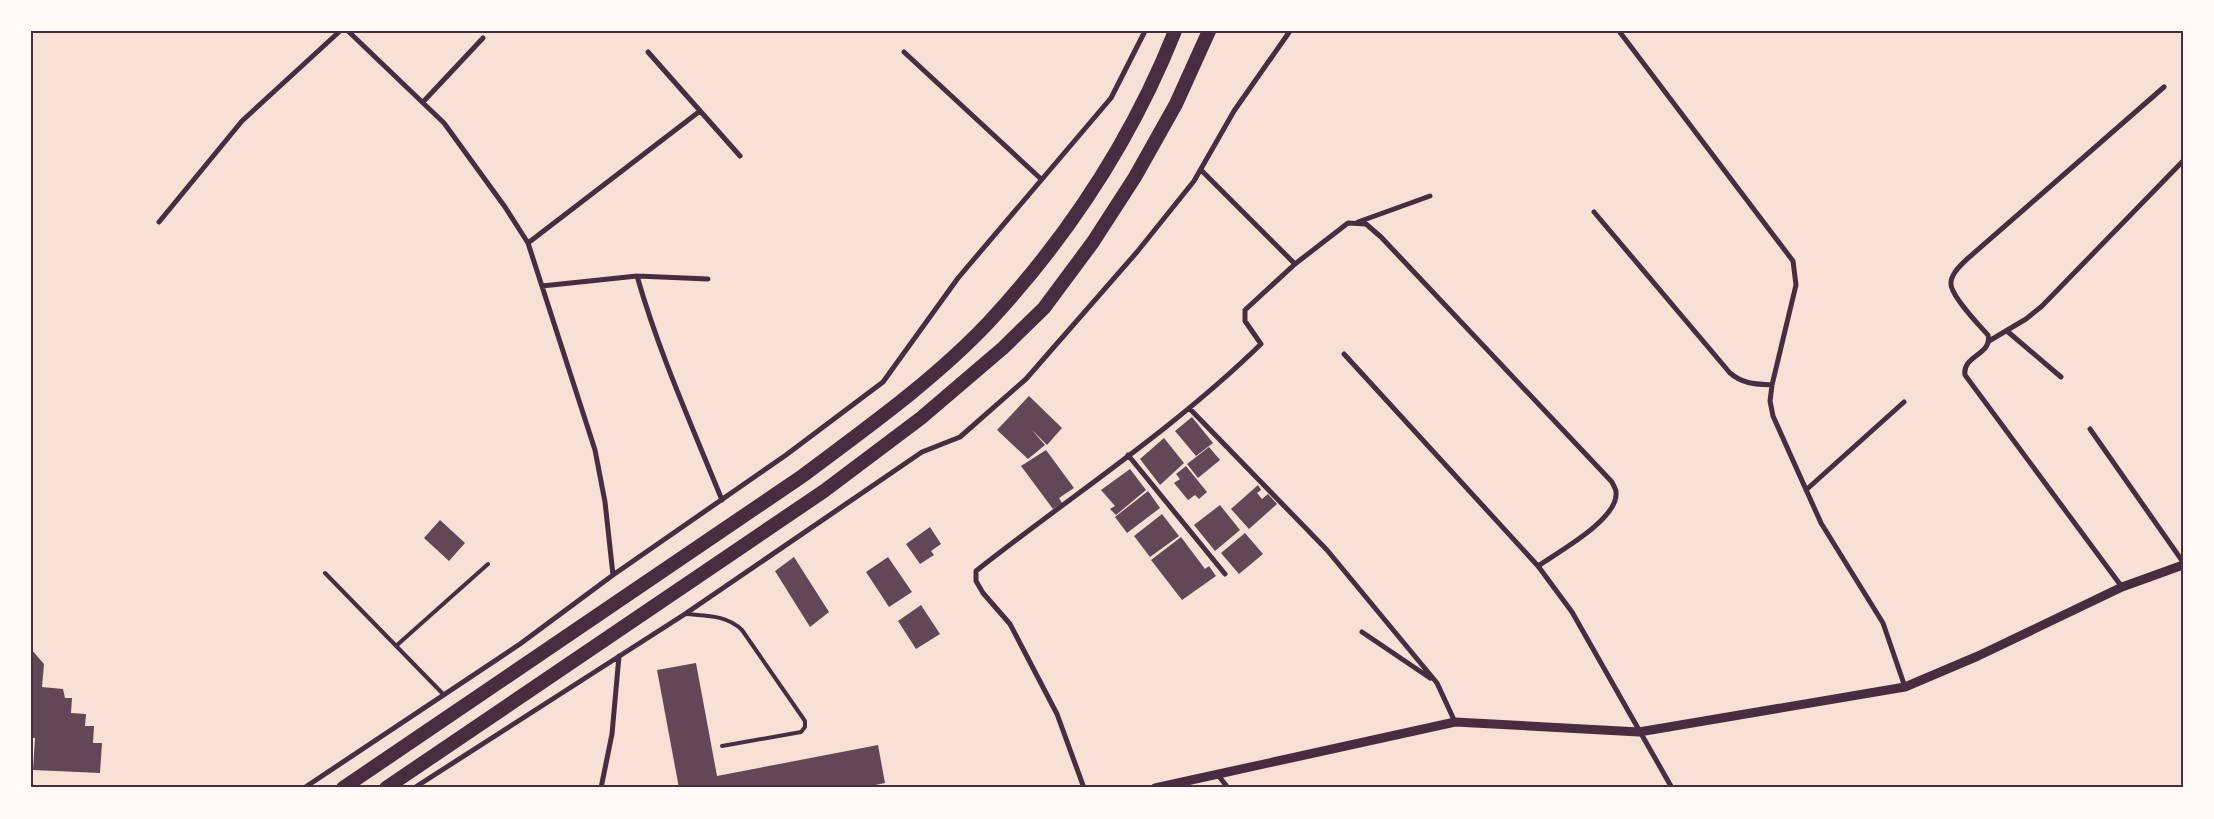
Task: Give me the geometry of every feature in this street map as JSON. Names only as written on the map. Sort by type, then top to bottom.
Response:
[{"type":"highway","points":[[386,788],[824,491],[921,418],[1003,348],[1044,308],[1098,234],[1135,177],[1176,104],[1209,31]]},
{"type":"highway","points":[[343,788],[801,477],[875,422],[929,378],[988,323],[1085,202],[1124,140],[1174,34]]},
{"type":"street","points":[[159,222],[242,121],[340,31]]},
{"type":"street","points":[[348,31],[444,123],[505,207],[528,243],[595,450],[605,502],[613,575]]},
{"type":"street","points":[[304,788],[520,644],[613,575],[786,455],[883,382],[958,278],[1111,98],[1145,31]]},
{"type":"street","points":[[414,788],[685,614],[922,452],[960,437],[1026,380],[1137,252],[1194,181],[1234,111],[1290,31]]},
{"type":"street","points":[[1619,31],[1792,261],[1796,285],[1772,385],[1770,401],[1773,416],[1822,523],[1883,623],[1905,687]]},
{"type":"street","points":[[423,102],[483,38]]},
{"type":"street","points":[[648,52],[740,156]]},
{"type":"street","points":[[904,52],[1041,179]]},
{"type":"street","points":[[2122,587],[1965,375],[1964,369],[1967,364],[1987,348],[1989,342],[1988,335],[1954,294],[1950,284],[1955,272],[1966,260],[2164,87]]},
{"type":"street","points":[[528,243],[700,111]]},
{"type":"street","points":[[1989,342],[2026,319],[2059,289],[2183,161]]},
{"type":"street","points":[[1201,170],[1295,264]]},
{"type":"street","points":[[1084,788],[1057,714],[1010,624],[983,593],[976,581],[976,571],[1189,408],[1261,344],[1245,321],[1245,310],[1295,264],[1348,224],[1430,196]]},
{"type":"street","points":[[1594,212],[1730,373],[1738,380],[1748,384],[1772,385]]},
{"type":"street","points":[[1357,222],[1366,224],[1381,236],[1612,482],[1616,492],[1614,504],[1602,522],[1538,566]]},
{"type":"street","points":[[637,276],[662,353],[722,500]]},
{"type":"street","points":[[542,286],[637,276],[708,278]]},
{"type":"street","points":[[2007,331],[2061,377]]},
{"type":"street","points":[[1344,354],[1538,566],[1572,612],[1672,788]]},
{"type":"street","points":[[1806,490],[1904,402]]},
{"type":"street","points":[[1189,408],[1327,550],[1437,683],[1455,722]]},
{"type":"street","points":[[1155,788],[1455,722],[1639,732],[1905,687],[1978,656],[2122,587],[2183,564],[2090,429]]},
{"type":"street","points":[[1128,456],[1225,574]]},
{"type":"street","points":[[1362,632],[1437,683]]},
{"type":"street","points":[[601,788],[612,734],[619,656]]},
{"type":"street","points":[[1218,775],[1228,788]]},
{"type":"lane","points":[[396,646],[488,564]]},
{"type":"lane","points":[[325,573],[444,695]]},
{"type":"lane","points":[[685,614],[727,619],[735,623],[742,630],[805,720],[805,727],[801,732],[722,746]]},
{"type":"building","points":[[1029,396],[1062,428],[1047,445],[1031,429],[1045,445],[1028,459],[997,430]]},
{"type":"building","points":[[1192,417],[1213,443],[1196,456],[1175,431]]},
{"type":"building","points":[[1164,438],[1184,463],[1160,485],[1140,459]]},
{"type":"building","points":[[1209,447],[1220,460],[1198,478],[1187,464]]},
{"type":"building","points":[[1046,450],[1074,488],[1059,498],[1062,503],[1053,509],[1021,466]]},
{"type":"building","points":[[1186,466],[1207,492],[1199,499],[1195,495],[1188,500],[1174,483],[1180,479],[1176,474]]},
{"type":"building","points":[[1130,469],[1146,490],[1116,515],[1110,509],[1115,506],[1101,490]]},
{"type":"building","points":[[1258,485],[1261,490],[1257,493],[1262,499],[1268,494],[1277,504],[1249,529],[1231,509]]},
{"type":"building","points":[[1148,491],[1160,508],[1127,533],[1115,517]]},
{"type":"building","points":[[1220,505],[1240,530],[1215,551],[1194,525]]},
{"type":"building","points":[[1162,514],[1179,536],[1150,557],[1134,536]]},
{"type":"building","points":[[440,520],[465,543],[449,561],[424,538]]},
{"type":"building","points":[[930,527],[941,544],[931,551],[934,555],[920,564],[906,544]]},
{"type":"building","points":[[1245,533],[1263,554],[1239,574],[1221,553]]},
{"type":"building","points":[[1181,537],[1205,569],[1209,566],[1216,576],[1182,600],[1151,560]]},
{"type":"building","points":[[794,557],[829,612],[810,627],[775,571]]},
{"type":"building","points":[[888,557],[912,592],[889,607],[866,572]]},
{"type":"building","points":[[921,605],[940,634],[916,649],[898,621]]},
{"type":"building","points":[[31,649],[44,664],[42,687],[63,689],[65,698],[72,698],[71,713],[86,714],[85,726],[94,726],[93,743],[102,743],[100,773],[33,770],[35,738],[31,738]]},
{"type":"building","points":[[696,663],[717,776],[878,745],[885,783],[861,788],[679,788],[657,670]]}]
